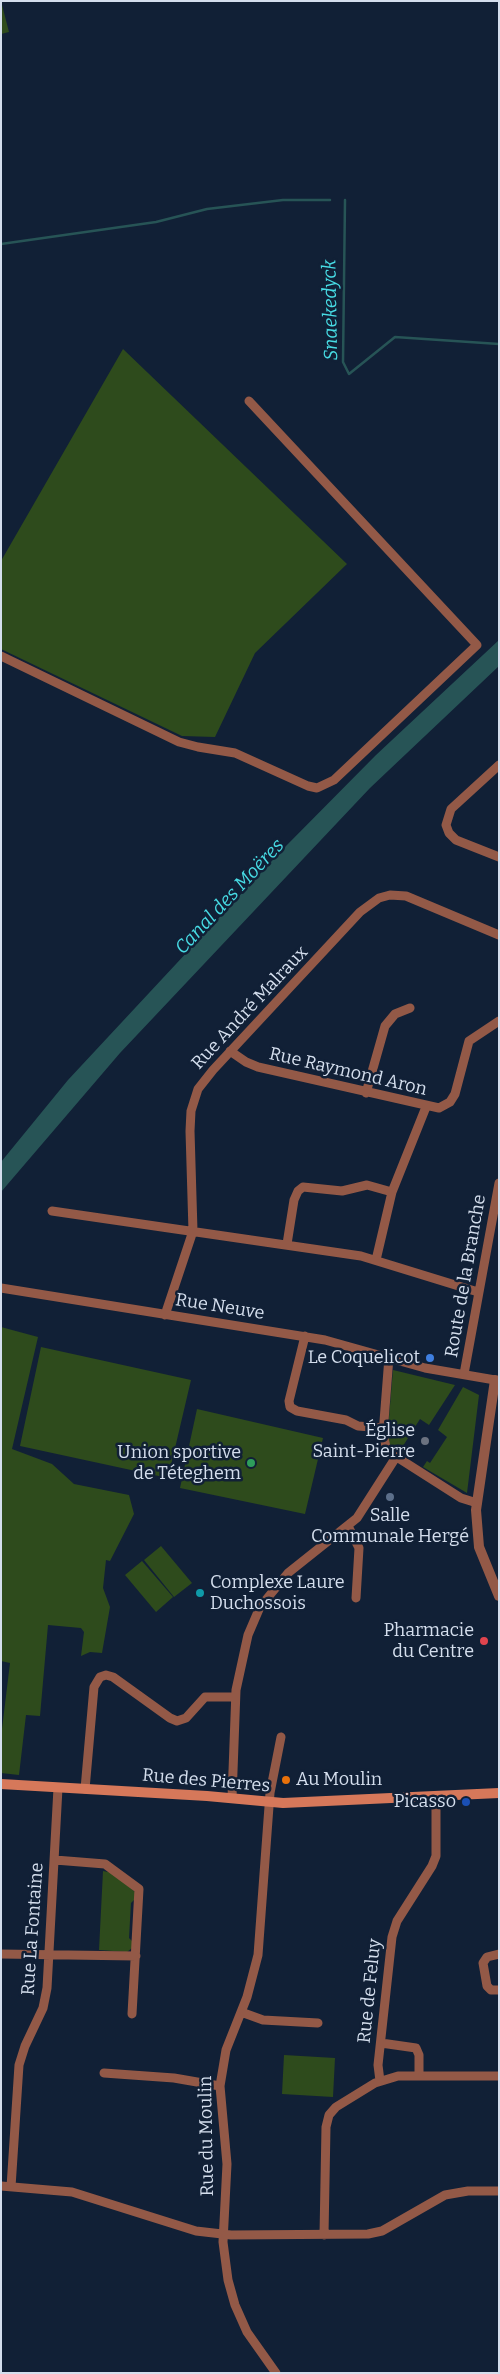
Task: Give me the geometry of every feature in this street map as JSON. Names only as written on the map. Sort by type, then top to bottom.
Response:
[{"type":"main road","name":"Rue des Pierres","points":[[1,1784],[270,1802],[313,1803],[499,1793]]},
{"type":"street","points":[[1,656],[179,742],[235,753],[308,786],[318,788],[334,780],[477,645],[249,401]]},
{"type":"street","points":[[499,765],[451,809],[446,825],[449,833],[456,840],[499,857]]},
{"type":"street","name":"Rue André Malraux","points":[[166,1315],[193,1231],[191,1111],[201,1085],[230,1051],[360,912],[382,896],[394,894],[410,897],[499,934]]},
{"type":"street","points":[[366,1093],[385,1026],[395,1014],[410,1008]]},
{"type":"street","name":"Rue Raymond Aron","points":[[230,1051],[246,1062],[258,1067],[426,1107],[439,1108],[452,1100],[468,1043],[499,1021]]},
{"type":"street","points":[[376,1260],[392,1192],[426,1107]]},
{"type":"street","name":"Route de la Branche","points":[[464,1374],[499,1183]]},
{"type":"street","points":[[287,1244],[295,1197],[303,1187],[342,1191],[366,1185],[392,1192]]},
{"type":"street","points":[[52,1211],[287,1244],[376,1260],[478,1292]]},
{"type":"street","name":"Rue Neuve","points":[[1,1288],[304,1336],[432,1369],[497,1380]]},
{"type":"street","points":[[304,1336],[289,1401],[290,1407],[297,1411],[346,1420],[358,1426],[384,1428]]},
{"type":"street","points":[[389,1357],[384,1445],[396,1457],[461,1498],[477,1503]]},
{"type":"street","points":[[497,1380],[485,1441],[477,1503],[479,1547],[499,1596]]},
{"type":"street","points":[[232,1798],[235,1697],[248,1635],[260,1607],[288,1573],[360,1515],[396,1457]]},
{"type":"street","points":[[348,1526],[360,1551],[356,1598]]},
{"type":"street","points":[[86,1789],[94,1688],[100,1677],[106,1675],[113,1677],[177,1721],[186,1718],[205,1697],[235,1697]]},
{"type":"street","name":"Rue du Moulin","points":[[276,2373],[253,2342],[237,2312],[226,2274],[223,2234],[227,2164],[220,2086],[226,2050],[251,1984],[260,1943],[270,1802],[281,1737]]},
{"type":"street","name":"Rue La Fontaine","points":[[6,2187],[19,2065],[44,2003],[49,1955],[58,1788]]},
{"type":"street","name":"Rue de Feluy","points":[[380,2081],[378,2068],[394,1929],[432,1866],[437,1852],[436,1796]]},
{"type":"street","points":[[55,1860],[104,1864],[137,1886],[140,1894],[132,2014]]},
{"type":"street","points":[[1,1954],[136,1956]]},
{"type":"street","points":[[499,1954],[487,1957],[483,1963],[487,1986],[491,1990],[499,1990]]},
{"type":"street","points":[[241,2012],[263,2020],[318,2022]]},
{"type":"street","points":[[381,2044],[417,2049],[419,2075]]},
{"type":"street","points":[[104,2073],[174,2078],[220,2086]]},
{"type":"street","points":[[324,2234],[326,2131],[328,2119],[339,2104],[380,2081],[398,2076],[499,2076]]},
{"type":"street","points":[[6,2187],[72,2192],[196,2231],[223,2234],[364,2235],[378,2232],[448,2194],[468,2191],[499,2191]]},
{"type":"green space","points":[[1,1],[9,32],[1,34]]},
{"type":"green space","points":[[123,349],[347,564],[255,653],[215,737],[182,736],[1,649],[1,561]]},
{"type":"green space","points":[[1,1327],[38,1337],[12,1449],[52,1464],[74,1484],[129,1495],[134,1514],[110,1561],[106,1560],[103,1588],[110,1607],[102,1653],[90,1652],[81,1656],[84,1632],[81,1628],[48,1625],[40,1716],[26,1715],[19,1775],[1,1773],[1,1737],[10,1663],[1,1661]]},
{"type":"green space","points":[[41,1347],[191,1380],[168,1478],[20,1446]]},
{"type":"green space","points":[[393,1370],[455,1385],[429,1425],[420,1419],[403,1446],[406,1448],[403,1454],[389,1446],[387,1441]]},
{"type":"green space","points":[[463,1387],[479,1395],[467,1493],[423,1467],[427,1461],[430,1463],[447,1437],[438,1430]]},
{"type":"green space","name":"Union sportive de Téteghem","points":[[197,1409],[323,1438],[305,1514],[180,1488]]},
{"type":"green space","points":[[161,1546],[192,1583],[174,1597],[144,1560]]},
{"type":"green space","points":[[142,1561],[173,1597],[156,1612],[125,1575]]},
{"type":"green space","points":[[103,1871],[113,1873],[135,1892],[135,1899],[131,1903],[129,1938],[133,1942],[132,1948],[127,1952],[99,1950]]},
{"type":"green space","points":[[284,2055],[335,2058],[333,2097],[282,2094]]},
{"type":"shaded area","points":[[499,640],[499,666],[370,788],[120,1053],[1,1192],[1,1162],[68,1080],[284,848],[376,755]]},
{"type":"waterway","name":"Snaekedyck","points":[[1,244],[156,222],[207,209],[283,200],[330,200]]},
{"type":"waterway","name":"Snaekedyck","points":[[345,200],[343,362],[349,374],[395,337],[499,344]]},
{"type":"place","name":"Le Coquelicot","points":[[430,1358]]},
{"type":"place","name":"Église Saint-Pierre","points":[[425,1441]]},
{"type":"place","name":"Union sportive de Téteghem","points":[[251,1463]]},
{"type":"place","name":"Salle Communale Hergé","points":[[390,1497]]},
{"type":"place","name":"Complexe Laure Duchossois","points":[[200,1593]]},
{"type":"place","name":"Pharmacie du Centre","points":[[484,1641]]},
{"type":"place","name":"Au Moulin","points":[[286,1780]]},
{"type":"place","name":"Picasso","points":[[466,1802]]},
{"type":"water label","name":"Canal des Moëres","points":[[230,897]]}]
